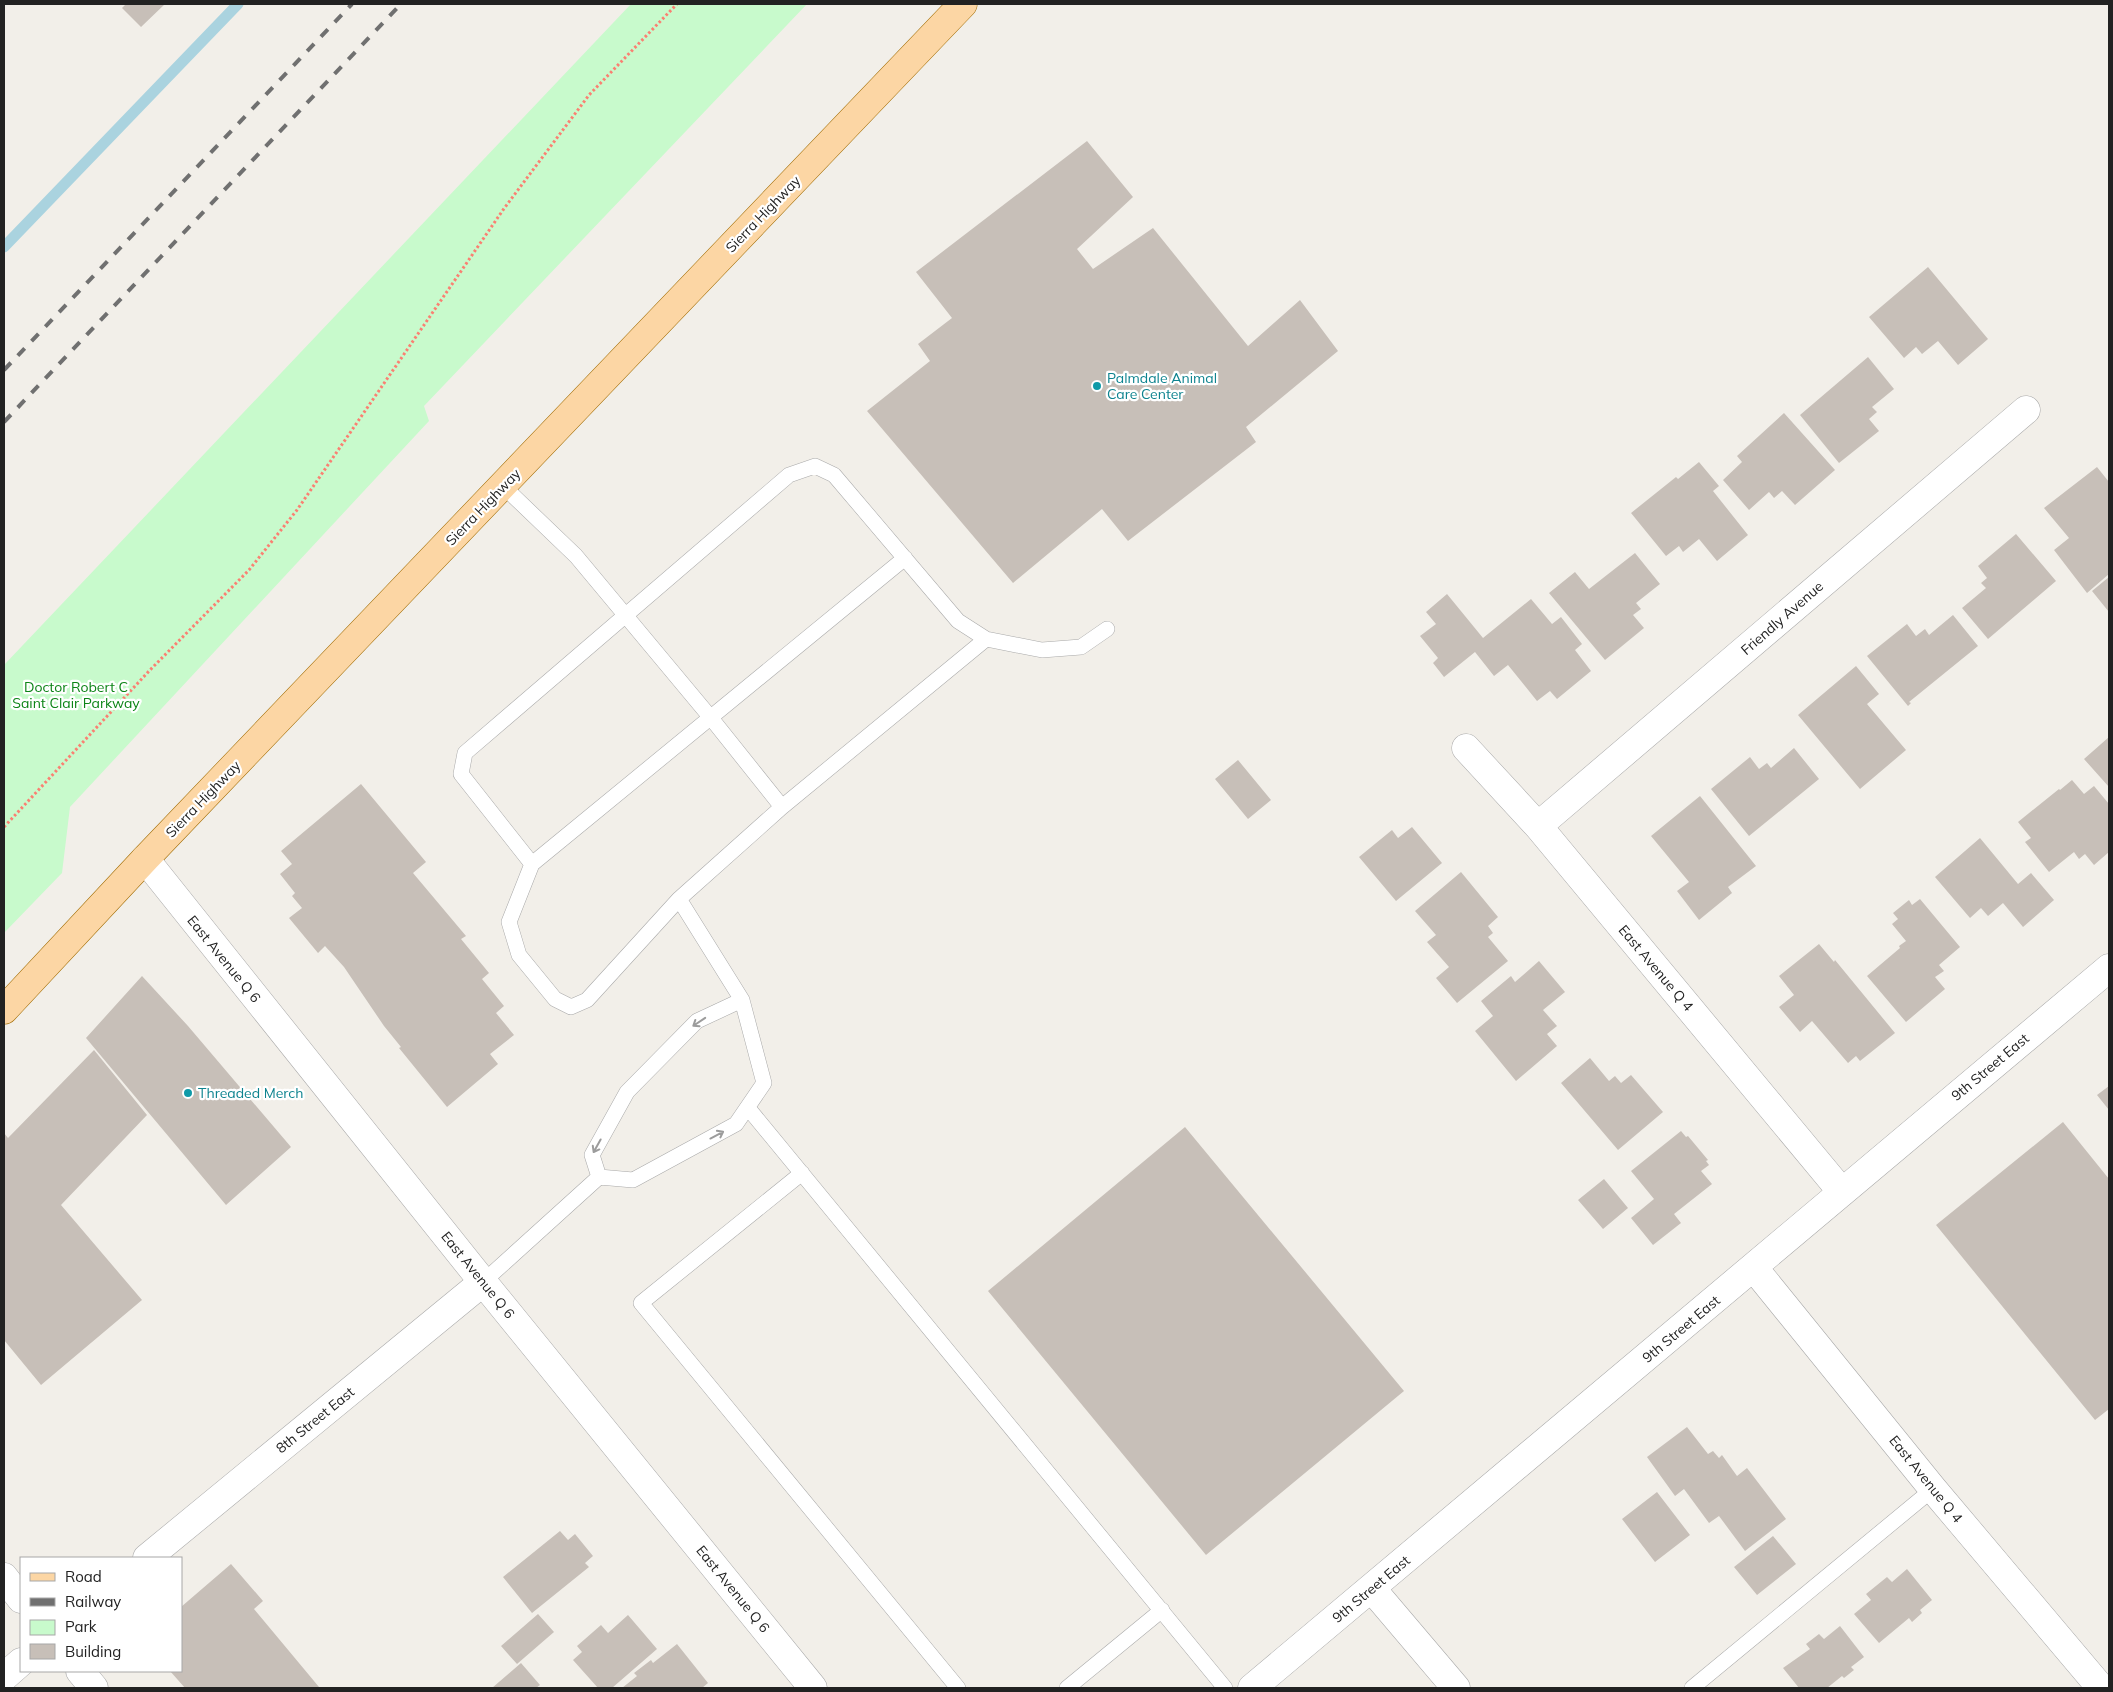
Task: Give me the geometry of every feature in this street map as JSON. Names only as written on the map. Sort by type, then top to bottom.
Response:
[{"type":"main road","name":"Sierra Highway","points":[[4,1010],[145,859],[963,4]]},
{"type":"street","name":"Friendly Avenue","points":[[1538,826],[2026,410]]},
{"type":"street","name":"East Avenue Q 4","points":[[1466,748],[1538,826],[1842,1192]]},
{"type":"street","name":"East Avenue Q 6","points":[[145,859],[483,1282],[813,1688]]},
{"type":"street","name":"9th Street East","points":[[1252,1688],[2109,968]]},
{"type":"street","name":"East Avenue Q 4","points":[[1754,1268],[1933,1489],[2101,1688]]},
{"type":"street","name":"8th Street East","points":[[148,1557],[483,1282]]},
{"type":"street","points":[[4,1577],[20,1598]]},
{"type":"street","points":[[1372,1589],[1456,1688]]},
{"type":"street","points":[[4,1677],[20,1663]]},
{"type":"street","points":[[81,1672],[94,1688]]},
{"type":"lane","points":[[532,864],[461,774],[465,753],[624,614],[789,475],[815,466],[834,475],[958,620],[986,639],[1042,650],[1081,648],[1107,629]]},
{"type":"lane","points":[[503,486],[576,556],[711,718],[782,807]]},
{"type":"lane","points":[[905,558],[532,864],[509,922],[520,955],[555,999],[571,1007],[587,1000],[678,899],[782,807],[986,639]]},
{"type":"lane","points":[[483,1282],[599,1177],[633,1180],[736,1124],[764,1083],[742,1000],[678,899]]},
{"type":"lane","points":[[599,1177],[592,1155],[627,1092],[697,1021],[742,1000]]},
{"type":"lane","points":[[748,1108],[1225,1688]]},
{"type":"lane","points":[[802,1173],[641,1303],[958,1688]]},
{"type":"lane","points":[[1692,1688],[1933,1489]]},
{"type":"lane","points":[[1067,1688],[1162,1610]]},
{"type":"path","points":[[4,827],[150,670],[249,570],[297,510],[476,248],[589,95],[677,4]]},
{"type":"green space","name":"Doctor Robert C Saint Clair Parkway","points":[[631,4],[807,4],[424,406],[429,421],[70,807],[62,873],[4,933],[4,665]]},
{"type":"building","points":[[126,4],[165,4],[141,27],[122,8]]},
{"type":"building","name":"Palmdale Animal Care Center","points":[[1087,141],[1133,197],[1077,249],[1093,269],[1153,228],[1248,346],[1300,300],[1338,351],[1246,427],[1256,442],[1128,541],[1102,509],[1013,583],[867,411],[930,361],[918,344],[952,318],[916,272]]},
{"type":"building","points":[[1928,267],[1988,339],[1958,365],[1938,341],[1922,354],[1916,347],[1904,358],[1869,317]]},
{"type":"building","points":[[1868,357],[1894,389],[1872,407],[1877,412],[1869,419],[1879,431],[1839,463],[1800,415]]},
{"type":"building","points":[[1784,413],[1835,470],[1795,505],[1782,491],[1774,498],[1769,492],[1749,510],[1723,480],[1742,462],[1737,456]]},
{"type":"building","points":[[1699,462],[1719,486],[1713,491],[1748,535],[1717,561],[1699,539],[1683,552],[1679,546],[1666,556],[1631,513],[1676,477],[1678,479]]},
{"type":"building","points":[[2097,467],[2109,482],[2109,574],[2087,593],[2054,550],[2069,538],[2044,508]]},
{"type":"building","points":[[2016,534],[2056,581],[1988,639],[1962,608],[1986,588],[1981,583],[1987,578],[1978,566]]},
{"type":"building","points":[[1635,553],[1660,584],[1636,603],[1641,609],[1633,615],[1644,628],[1605,660],[1549,593],[1575,572],[1589,589]]},
{"type":"building","points":[[2109,577],[2109,612],[2092,591]]},
{"type":"building","points":[[1447,594],[1483,638],[1531,599],[1552,624],[1561,617],[1582,644],[1575,650],[1591,671],[1557,699],[1550,691],[1537,701],[1508,665],[1494,676],[1475,652],[1444,677],[1433,663],[1438,658],[1420,636],[1436,624],[1426,612]]},
{"type":"building","points":[[1953,615],[1978,646],[1909,702],[1911,703],[1908,706],[1867,656],[1907,624],[1916,636],[1925,629],[1929,635]]},
{"type":"building","points":[[1856,666],[1879,694],[1867,704],[1906,750],[1860,789],[1798,715]]},
{"type":"building","points":[[2109,737],[2109,787],[2084,759]]},
{"type":"building","points":[[1794,748],[1819,779],[1749,836],[1711,789],[1750,757],[1759,769],[1767,763],[1771,768]]},
{"type":"building","points":[[1238,760],[1271,800],[1248,819],[1215,779]]},
{"type":"building","points":[[2072,780],[2084,794],[2094,786],[2109,804],[2109,852],[2094,865],[2085,854],[2079,859],[2074,852],[2049,872],[2025,842],[2031,838],[2018,822]]},
{"type":"building","points":[[361,784],[426,862],[413,873],[466,936],[461,939],[489,973],[482,979],[504,1006],[496,1013],[514,1035],[490,1054],[498,1064],[447,1107],[399,1048],[401,1047],[384,1026],[344,967],[325,946],[318,953],[289,918],[302,908],[292,896],[295,893],[280,874],[292,864],[281,851]]},
{"type":"building","points":[[1700,796],[1756,866],[1728,887],[1732,893],[1699,920],[1677,891],[1689,882],[1651,836]]},
{"type":"building","points":[[1412,827],[1442,863],[1396,901],[1359,857],[1392,830],[1398,838]]},
{"type":"building","points":[[1980,838],[2018,884],[2031,873],[2054,900],[2023,927],[2003,903],[1988,916],[1981,908],[1970,918],[1935,877]]},
{"type":"building","points":[[1461,872],[1498,917],[1488,926],[1493,933],[1488,937],[1508,961],[1457,1003],[1436,978],[1449,967],[1427,942],[1436,935],[1415,911]]},
{"type":"building","points":[[1920,899],[1960,947],[1939,965],[1944,971],[1935,977],[1945,989],[1906,1022],[1867,976],[1906,941],[1892,924],[1898,919],[1893,913],[1909,900],[1912,905]]},
{"type":"building","points":[[1819,944],[1834,962],[1835,960],[1895,1033],[1860,1061],[1856,1056],[1848,1063],[1812,1021],[1800,1032],[1779,1007],[1794,995],[1779,976]]},
{"type":"building","points":[[1539,961],[1565,992],[1543,1010],[1557,1026],[1547,1034],[1557,1046],[1516,1081],[1475,1031],[1493,1016],[1481,1001],[1511,976],[1515,982]]},
{"type":"building","name":"Threaded Merch","points":[[142,976],[188,1026],[291,1147],[226,1205],[86,1038]]},
{"type":"building","points":[[94,1050],[147,1115],[61,1205],[142,1300],[41,1385],[4,1340],[4,1133],[8,1138]]},
{"type":"building","points":[[1590,1058],[1609,1081],[1615,1076],[1621,1083],[1631,1075],[1663,1112],[1618,1150],[1561,1083]]},
{"type":"building","points":[[2109,1086],[2109,1110],[2097,1095]]},
{"type":"building","points":[[2063,1122],[2109,1179],[2109,1409],[2095,1420],[1936,1225]]},
{"type":"building","points":[[1185,1127],[1404,1391],[1206,1555],[988,1291]]},
{"type":"building","points":[[1681,1131],[1686,1137],[1688,1136],[1708,1160],[1706,1161],[1709,1165],[1701,1171],[1712,1184],[1674,1214],[1681,1223],[1653,1245],[1631,1218],[1654,1199],[1631,1171]]},
{"type":"building","points":[[1604,1179],[1628,1208],[1603,1229],[1578,1200]]},
{"type":"building","points":[[1687,1427],[1708,1454],[1713,1451],[1719,1458],[1722,1455],[1737,1476],[1747,1468],[1786,1519],[1745,1551],[1719,1516],[1709,1523],[1684,1489],[1675,1496],[1647,1457]]},
{"type":"building","points":[[1657,1492],[1690,1535],[1655,1562],[1622,1519]]},
{"type":"building","points":[[560,1531],[568,1540],[575,1534],[593,1556],[585,1563],[589,1567],[532,1613],[503,1577]]},
{"type":"building","points":[[1773,1536],[1796,1564],[1757,1595],[1734,1567]]},
{"type":"building","points":[[231,1564],[263,1601],[254,1609],[319,1687],[185,1688],[171,1672],[182,1672],[182,1606]]},
{"type":"building","points":[[1907,1569],[1932,1600],[1920,1610],[1922,1613],[1912,1622],[1909,1618],[1879,1643],[1854,1614],[1871,1600],[1866,1594],[1887,1577],[1892,1582]]},
{"type":"building","points":[[538,1614],[554,1632],[517,1664],[501,1646]]},
{"type":"building","points":[[628,1615],[657,1649],[612,1688],[598,1688],[573,1660],[582,1652],[577,1646],[601,1625],[608,1633]]},
{"type":"building","points":[[1840,1626],[1864,1657],[1851,1667],[1854,1670],[1844,1678],[1842,1676],[1827,1688],[1799,1688],[1783,1668],[1810,1649],[1806,1644],[1819,1634],[1824,1639]]},
{"type":"building","points":[[677,1644],[708,1683],[702,1688],[622,1688],[637,1676],[634,1673],[651,1660],[653,1663]]},
{"type":"building","points":[[521,1663],[540,1685],[536,1688],[492,1688]]},
{"type":"waterway","points":[[4,247],[238,4]]},
{"type":"railway","points":[[4,370],[352,4]]},
{"type":"railway","points":[[4,422],[401,4]]},
{"type":"place","name":"Palmdale Animal Care Center","points":[[1097,386]]},
{"type":"place","name":"Threaded Merch","points":[[188,1093]]}]
